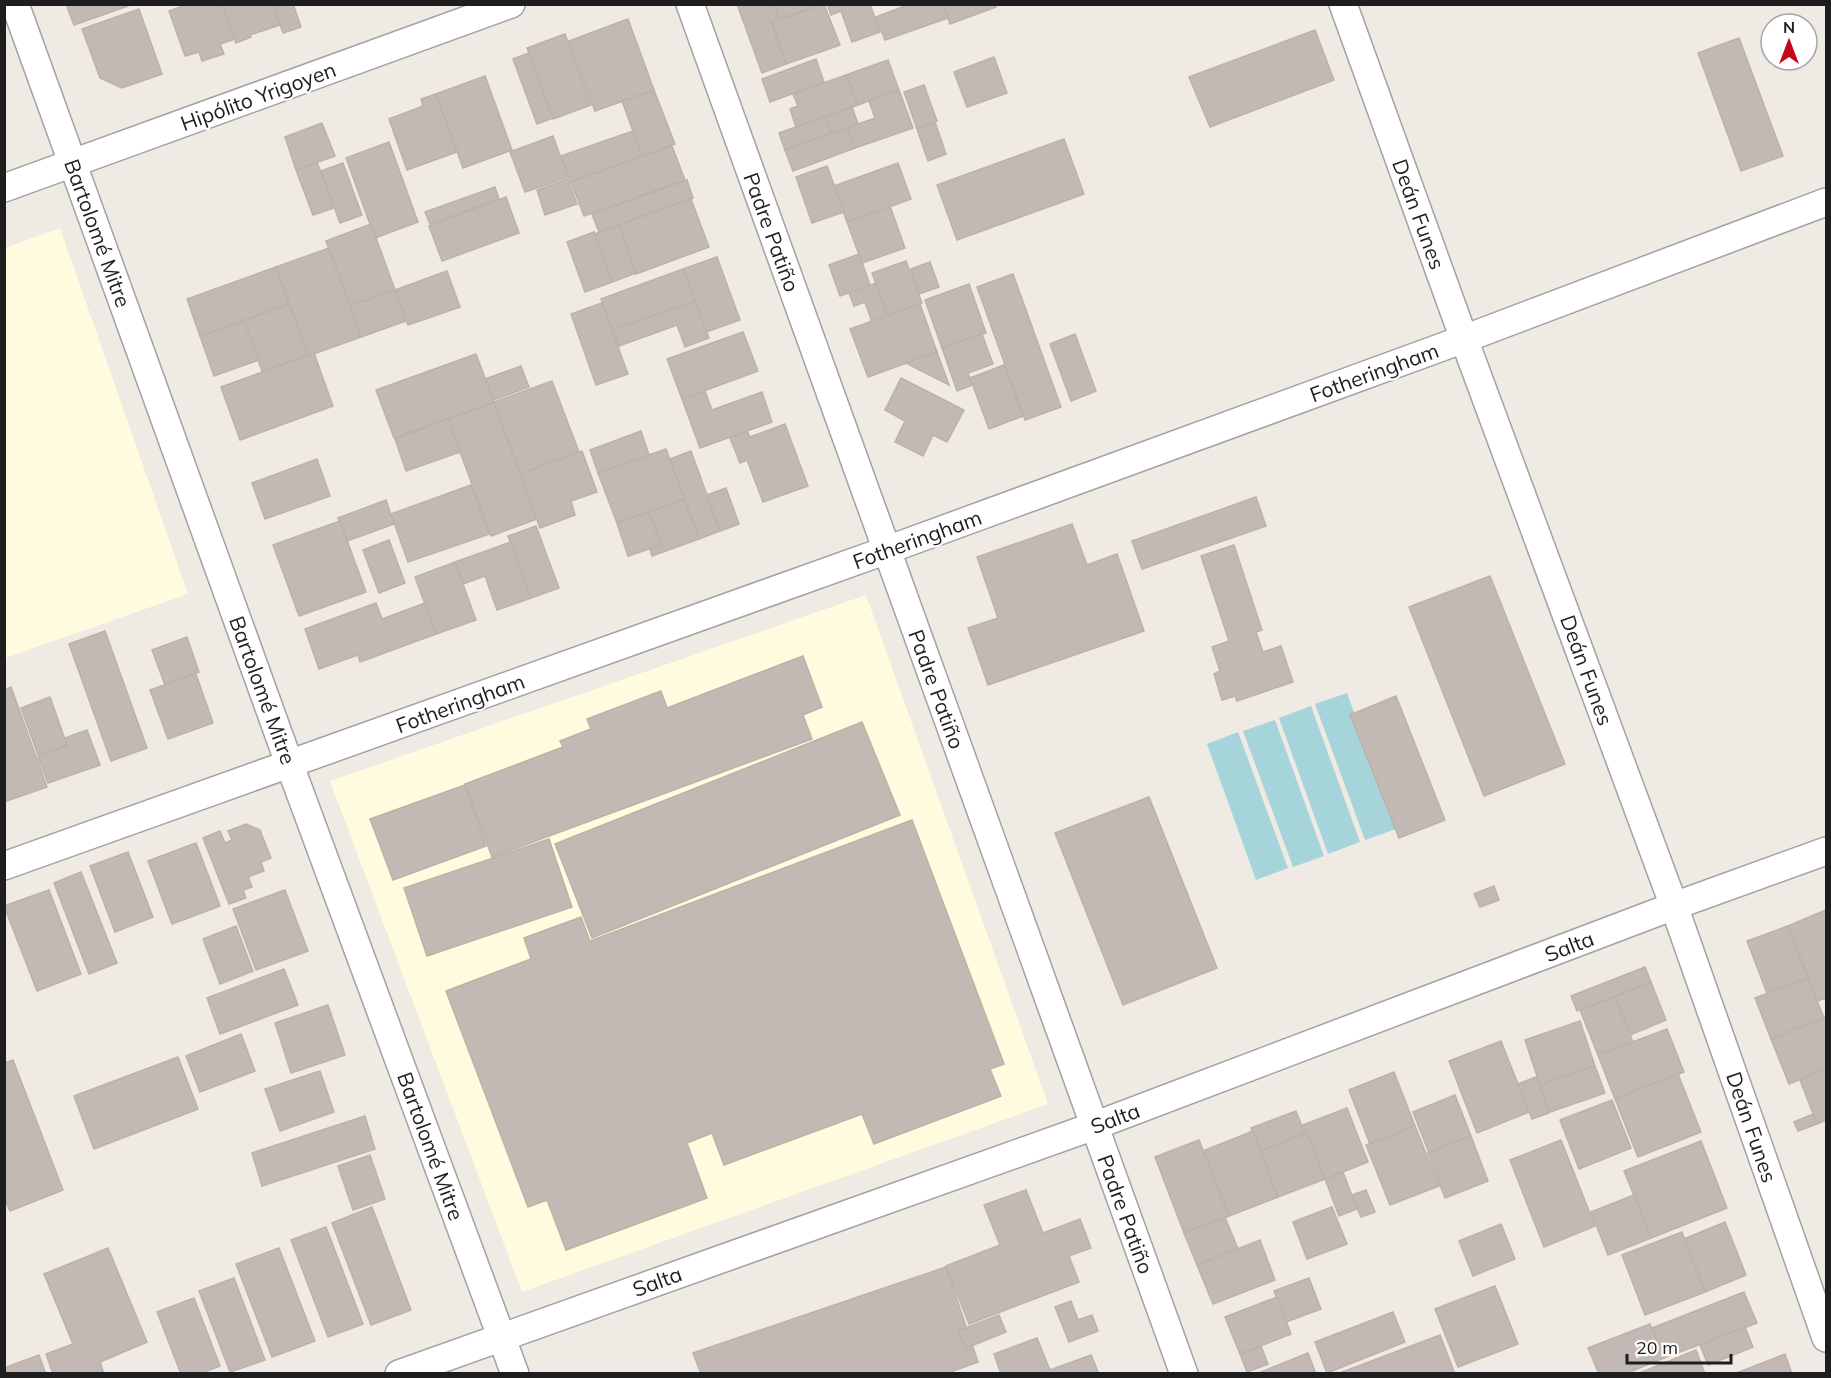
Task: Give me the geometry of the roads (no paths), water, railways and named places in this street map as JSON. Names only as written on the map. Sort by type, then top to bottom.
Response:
[{"type":"street","name":"Bartolomé Mitre","points":[[15,4],[289,764],[515,1374]]},
{"type":"street","name":"Hipólito Yrigoyen","points":[[4,188],[511,4]]},
{"type":"street","name":"Padre Patiño","points":[[690,4],[1184,1374]]},
{"type":"street","name":"Deán Funes","points":[[1343,4],[1464,339],[1674,906],[1827,1338]]},
{"type":"street","name":"Fotheringham","points":[[4,866],[887,550],[1464,339],[1827,202]]},
{"type":"street","name":"Salta","points":[[399,1374],[1094,1126],[1674,906],[1827,851]]},
{"type":"water","points":[[1347,693],[1396,829],[1365,840],[1315,704]]},
{"type":"water","points":[[1311,706],[1360,842],[1328,854],[1279,718]]},
{"type":"water","points":[[1275,720],[1324,856],[1293,867],[1243,731]]},
{"type":"water","points":[[1238,732],[1288,868],[1256,880],[1207,744]]}]
